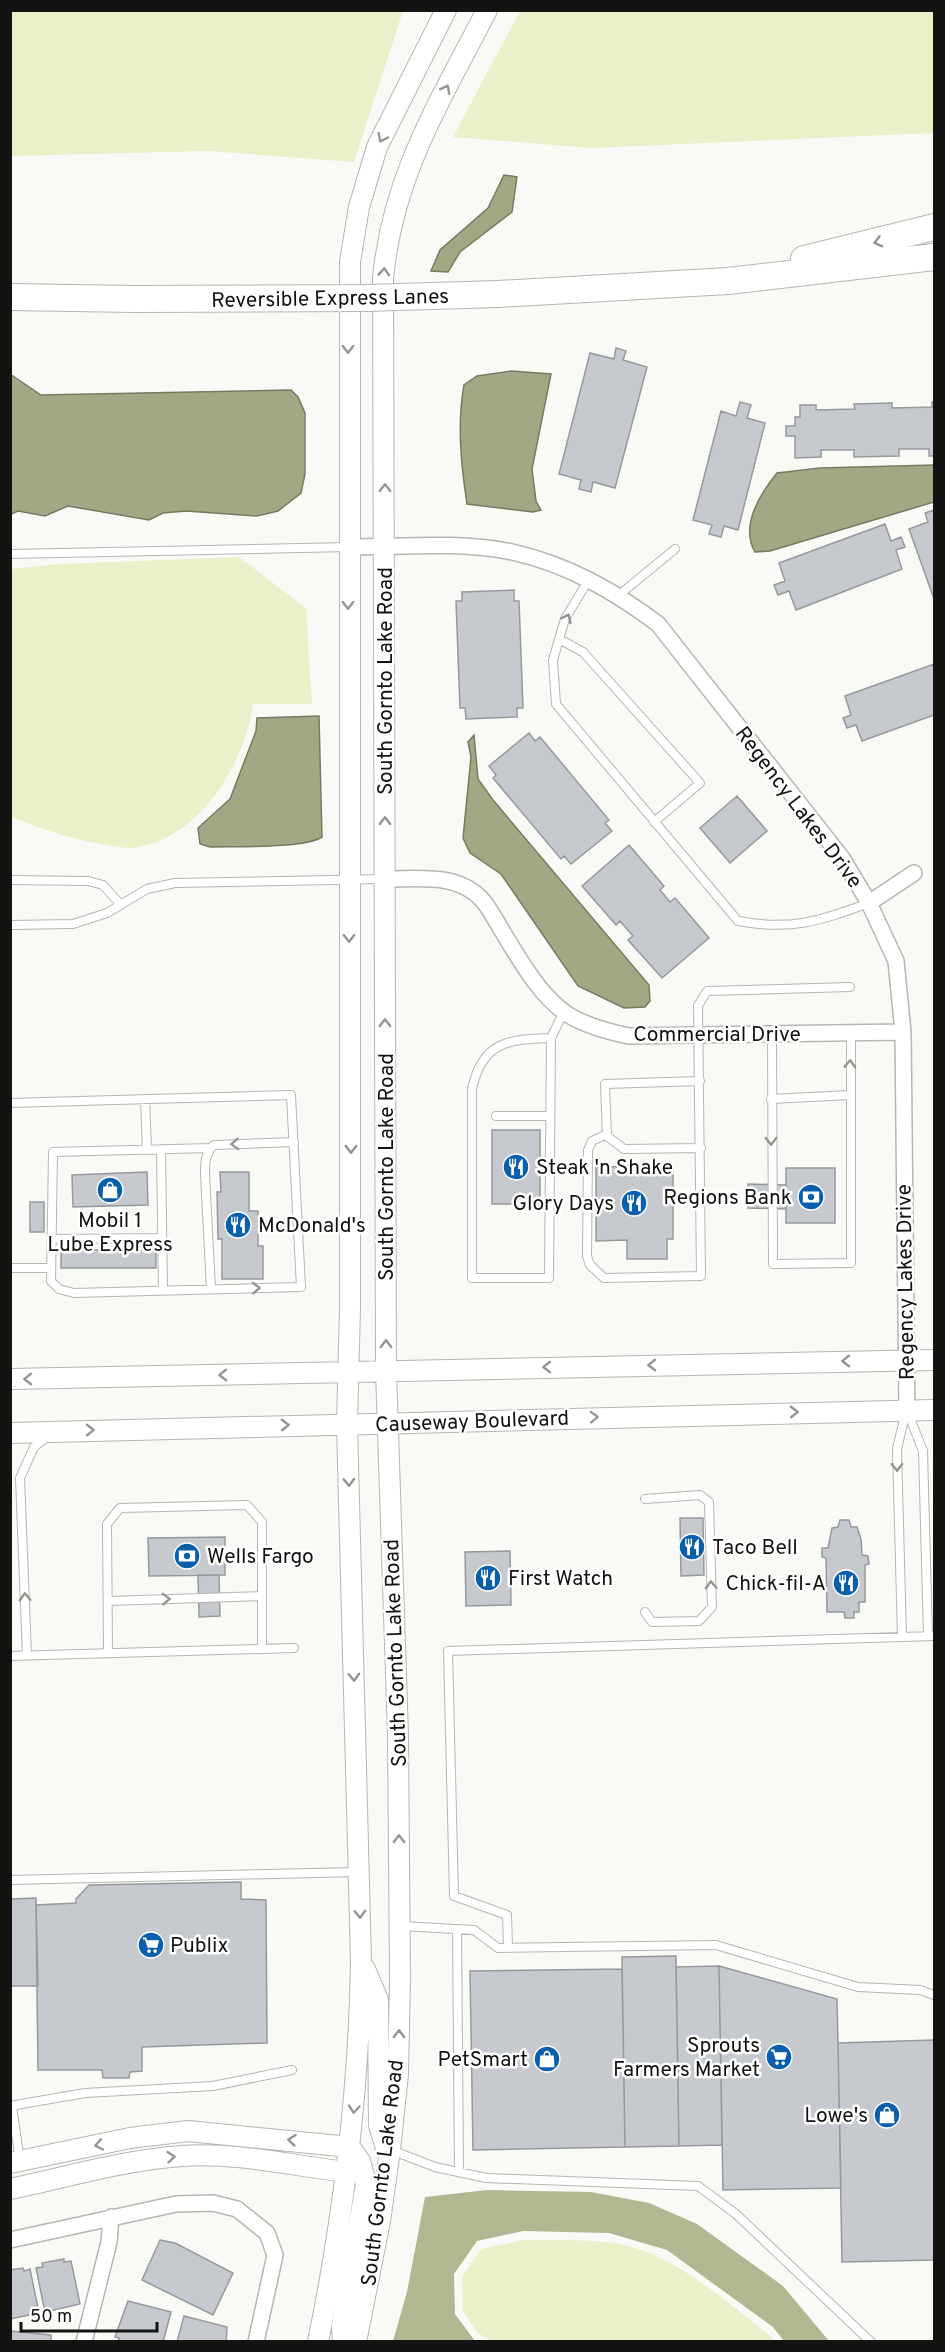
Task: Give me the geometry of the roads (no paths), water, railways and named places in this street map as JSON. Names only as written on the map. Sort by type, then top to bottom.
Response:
[{"type":"highway","name":"Reversible Express Lanes","points":[[649,286],[787,262],[934,227]]},
{"type":"highway","name":"Reversible Express Lanes","points":[[10,297],[224,300],[498,294],[728,281],[934,257]]},
{"type":"street","name":"South Gornto Lake Road","points":[[318,2342],[334,2262],[348,2172],[360,2042],[361,1961],[347,1424],[349,1372],[348,333],[353,234],[366,176],[378,147],[446,10]]},
{"type":"street","name":"South Gornto Lake Road","points":[[356,2342],[380,2221],[390,2150],[398,2074],[400,1926],[386,1371],[383,278],[386,247],[396,202],[412,158],[487,10]]},
{"type":"street","name":"Regency Lakes Drive","points":[[348,547],[465,547],[512,552],[570,569],[619,595],[658,624],[842,858],[869,903],[896,961],[903,1032],[907,1410]]},
{"type":"street","points":[[869,903],[914,873]]},
{"type":"street","name":"Commercial Drive","points":[[385,879],[441,879],[455,882],[480,895],[547,997],[564,1011],[598,1029],[629,1036],[903,1032]]},
{"type":"street","points":[[10,1379],[934,1360]]},
{"type":"street","name":"Causeway Boulevard","points":[[10,1433],[934,1410]]},
{"type":"street","points":[[361,1961],[378,2000],[379,2125],[387,2149],[390,2150]]},
{"type":"street","points":[[14,2165],[130,2138],[188,2131],[350,2147],[360,2161],[366,2184],[342,2326],[343,2342]]},
{"type":"street","points":[[10,2189],[153,2159],[185,2156],[212,2156],[348,2172]]},
{"type":"street","points":[[10,2240],[161,2206],[201,2202],[226,2205],[254,2220],[267,2234],[275,2255],[256,2342]]},
{"type":"street","points":[[84,2342],[108,2242],[111,2217]]},
{"type":"lane","points":[[10,554],[348,547]]},
{"type":"lane","points":[[619,595],[675,549]]},
{"type":"lane","points":[[589,579],[565,619],[559,639],[554,660],[556,704],[738,921],[769,927],[819,921],[869,903]]},
{"type":"lane","points":[[559,639],[583,651],[699,783],[654,822]]},
{"type":"lane","points":[[10,926],[73,924],[107,913],[147,889],[175,883],[385,879]]},
{"type":"lane","points":[[10,880],[88,881],[103,885],[121,904]]},
{"type":"lane","points":[[607,1134],[592,1141],[588,1150],[587,1256],[590,1265],[604,1278],[701,1276],[698,1006],[707,991],[849,987]]},
{"type":"lane","points":[[550,1038],[514,1038],[495,1048],[483,1058],[476,1072],[472,1089],[472,1278],[549,1278],[550,1038],[564,1011]]},
{"type":"lane","points":[[772,1034],[773,1264],[851,1263],[849,1095],[851,1033]]},
{"type":"lane","points":[[699,1081],[605,1084],[607,1134],[624,1149],[701,1148]]},
{"type":"lane","points":[[10,1103],[291,1095],[301,1287],[74,1293],[59,1289],[51,1281],[53,1152],[211,1148]]},
{"type":"lane","points":[[771,1099],[849,1095]]},
{"type":"lane","points":[[146,1099],[147,1150]]},
{"type":"lane","points":[[496,1116],[549,1116]]},
{"type":"lane","points":[[211,1289],[205,1160],[211,1148],[214,1145],[294,1142]]},
{"type":"lane","points":[[161,1149],[163,1290]]},
{"type":"lane","points":[[52,1239],[162,1238]]},
{"type":"lane","points":[[10,1268],[51,1268]]},
{"type":"lane","points":[[508,1947],[507,1915],[454,1896],[448,1651],[931,1636],[930,1558],[923,1451],[907,1410]]},
{"type":"lane","points":[[902,1637],[897,1449],[907,1410]]},
{"type":"lane","points":[[27,1656],[20,1478],[34,1447],[54,1431]]},
{"type":"lane","points":[[645,1499],[700,1495],[709,1502],[712,1607],[699,1621],[652,1622],[645,1612]]},
{"type":"lane","points":[[108,1653],[107,1524],[120,1508],[247,1505],[262,1522],[262,1649]]},
{"type":"lane","points":[[108,1601],[262,1596]]},
{"type":"lane","points":[[10,1656],[294,1648]]},
{"type":"lane","points":[[10,1880],[359,1872]]},
{"type":"lane","points":[[400,1926],[474,1930],[498,1948],[716,1944],[858,1987],[920,1990],[934,1995]]},
{"type":"lane","points":[[457,1929],[459,2171]]},
{"type":"lane","points":[[14,2165],[11,2106],[86,2093],[213,2086],[292,2070]]},
{"type":"lane","points":[[390,2150],[435,2167],[486,2178],[698,2186],[736,2214],[871,2342]]},
{"type":"place","name":"Steak 'n Shake","points":[[516,1167]]},
{"type":"place","name":"Mobil 1 Lube Express","points":[[110,1190]]},
{"type":"place","name":"Regions Bank","points":[[811,1197]]},
{"type":"place","name":"Glory Days","points":[[634,1203]]},
{"type":"place","name":"McDonald's","points":[[238,1225]]},
{"type":"place","name":"Taco Bell","points":[[692,1547]]},
{"type":"place","name":"Wells Fargo","points":[[187,1556]]},
{"type":"place","name":"First Watch","points":[[488,1578]]},
{"type":"place","name":"Chick-fil-A","points":[[846,1583]]},
{"type":"place","name":"Publix","points":[[151,1945]]},
{"type":"place","name":"Sprouts Farmers Market","points":[[779,2057]]},
{"type":"place","name":"PetSmart","points":[[547,2059]]},
{"type":"place","name":"Lowe's","points":[[887,2115]]}]
